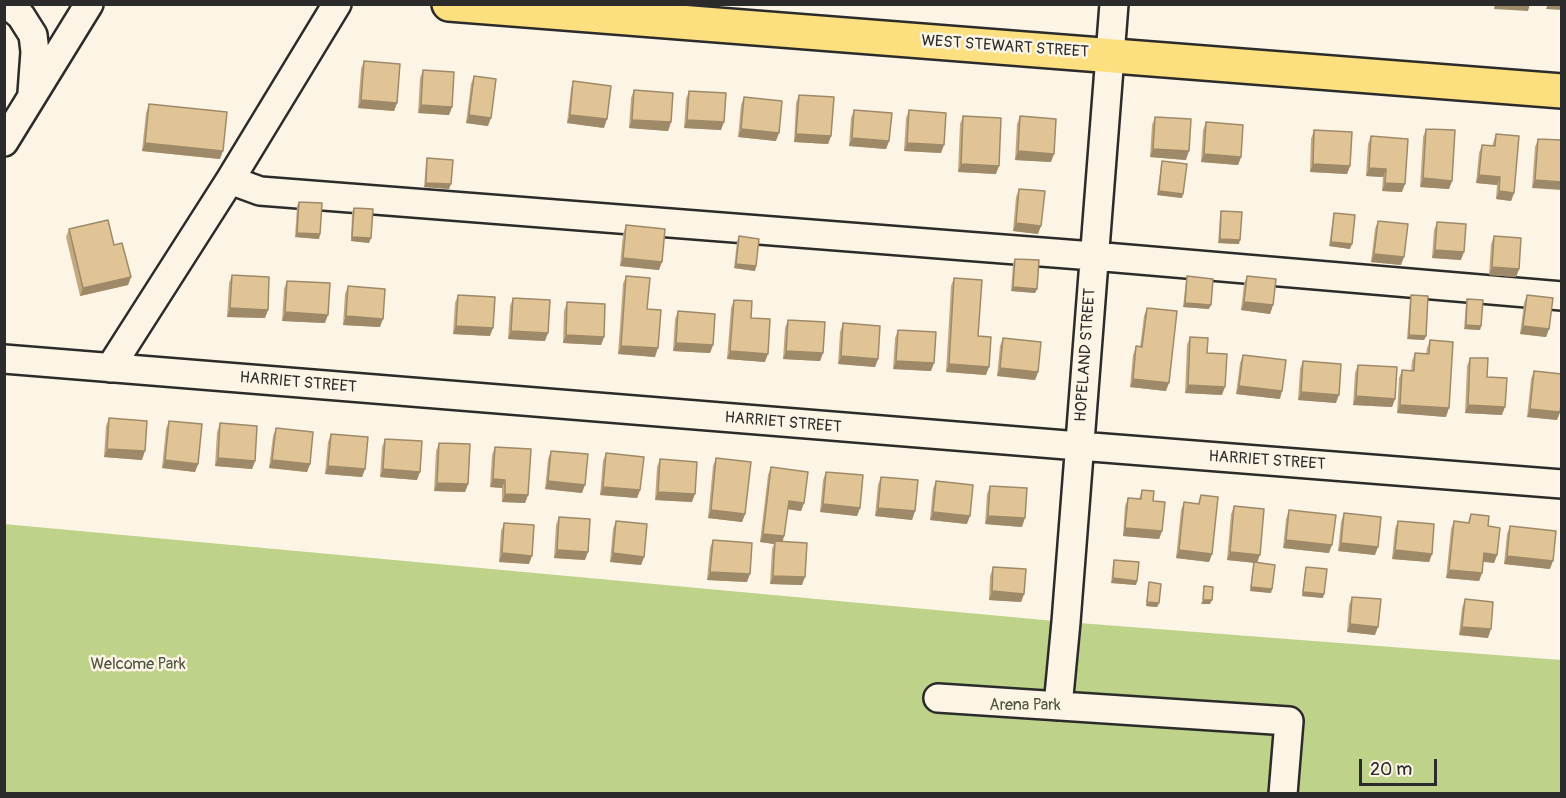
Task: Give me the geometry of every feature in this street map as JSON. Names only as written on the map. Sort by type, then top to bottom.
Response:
[{"type":"main road","name":"WEST STEWART STREET","points":[[449,4],[1562,91]]},
{"type":"street","points":[[4,142],[89,4]]},
{"type":"street","points":[[110,368],[230,180],[337,4]]},
{"type":"street","name":"HOPELAND STREET","points":[[1058,706],[1114,4]]},
{"type":"street","points":[[4,5],[21,16],[33,35],[35,52],[31,99]]},
{"type":"street","points":[[230,180],[261,190],[1094,256],[1562,296]]},
{"type":"street","name":"HARRIET STREET","points":[[4,358],[1562,484]]},
{"type":"street","points":[[938,698],[1289,722],[1283,794]]},
{"type":"green space","name":"Welcome Park","points":[[4,524],[1066,622],[1561,660],[1561,793],[5,793]]},
{"type":"building","points":[[364,61],[400,64],[397,103],[361,100]]},
{"type":"building","points":[[423,70],[454,72],[452,107],[421,105]]},
{"type":"building","points":[[474,76],[496,79],[491,118],[469,115]]},
{"type":"building","points":[[573,81],[611,86],[607,119],[570,115]]},
{"type":"building","points":[[634,90],[673,93],[671,122],[632,120]]},
{"type":"building","points":[[689,91],[726,93],[724,122],[687,120]]},
{"type":"building","points":[[799,95],[834,97],[831,136],[796,134]]},
{"type":"building","points":[[744,97],[782,101],[779,133],[741,129]]},
{"type":"building","points":[[149,104],[227,112],[223,151],[145,143]]},
{"type":"building","points":[[854,110],[892,113],[889,141],[852,138]]},
{"type":"building","points":[[909,110],[946,113],[944,145],[907,143]]},
{"type":"building","points":[[963,116],[1001,118],[999,166],[961,164]]},
{"type":"building","points":[[1020,116],[1056,119],[1054,154],[1018,151]]},
{"type":"building","points":[[1155,117],[1191,119],[1189,151],[1153,149]]},
{"type":"building","points":[[1206,122],[1243,125],[1241,157],[1204,154]]},
{"type":"building","points":[[1426,129],[1455,130],[1452,181],[1423,178]]},
{"type":"building","points":[[1314,130],[1352,132],[1350,166],[1313,164]]},
{"type":"building","points":[[1496,134],[1519,136],[1514,193],[1499,191],[1500,177],[1479,175],[1482,145],[1495,146]]},
{"type":"building","points":[[1371,136],[1408,139],[1405,184],[1385,183],[1386,169],[1369,168]]},
{"type":"building","points":[[1538,139],[1562,140],[1562,182],[1535,180]]},
{"type":"building","points":[[427,158],[453,160],[451,184],[426,183]]},
{"type":"building","points":[[1162,161],[1187,164],[1183,194],[1159,191]]},
{"type":"building","points":[[1019,189],[1045,191],[1041,226],[1016,223]]},
{"type":"building","points":[[299,202],[322,203],[320,234],[297,233]]},
{"type":"building","points":[[354,208],[373,209],[371,238],[352,237]]},
{"type":"building","points":[[1221,211],[1242,212],[1240,240],[1220,239]]},
{"type":"building","points":[[1334,213],[1355,215],[1352,244],[1331,242]]},
{"type":"building","points":[[108,220],[114,245],[122,243],[131,277],[83,288],[69,229]]},
{"type":"building","points":[[1378,221],[1408,224],[1404,257],[1374,254]]},
{"type":"building","points":[[1437,222],[1466,224],[1464,252],[1435,250]]},
{"type":"building","points":[[626,225],[665,229],[662,262],[623,258]]},
{"type":"building","points":[[739,236],[759,239],[756,266],[736,264]]},
{"type":"building","points":[[1494,236],[1521,238],[1519,269],[1492,267]]},
{"type":"building","points":[[1015,259],[1039,260],[1037,289],[1013,287]]},
{"type":"building","points":[[232,275],[269,277],[268,310],[230,308]]},
{"type":"building","points":[[626,276],[650,278],[647,309],[661,310],[658,348],[621,346]]},
{"type":"building","points":[[1187,276],[1213,279],[1211,305],[1185,303]]},
{"type":"building","points":[[1247,276],[1276,279],[1273,305],[1244,302]]},
{"type":"building","points":[[954,278],[982,280],[978,336],[991,337],[989,367],[949,364]]},
{"type":"building","points":[[287,281],[330,283],[328,315],[285,312]]},
{"type":"building","points":[[348,286],[385,289],[383,319],[346,316]]},
{"type":"building","points":[[458,295],[495,297],[493,328],[456,326]]},
{"type":"building","points":[[1411,295],[1428,296],[1426,336],[1409,335]]},
{"type":"building","points":[[1527,295],[1553,298],[1549,329],[1523,326]]},
{"type":"building","points":[[513,298],[550,300],[548,333],[511,331]]},
{"type":"building","points":[[1467,299],[1483,300],[1481,326],[1466,325]]},
{"type":"building","points":[[734,300],[752,301],[751,318],[770,319],[768,354],[730,351]]},
{"type":"building","points":[[567,302],[605,304],[604,337],[566,335]]},
{"type":"building","points":[[1147,308],[1177,311],[1169,383],[1133,379],[1136,346],[1142,347]]},
{"type":"building","points":[[678,311],[715,314],[713,345],[676,343]]},
{"type":"building","points":[[788,320],[825,322],[823,353],[786,351]]},
{"type":"building","points":[[843,323],[880,326],[878,359],[841,356]]},
{"type":"building","points":[[898,330],[936,332],[934,363],[896,361]]},
{"type":"building","points":[[1190,337],[1208,338],[1207,353],[1227,354],[1225,387],[1188,385]]},
{"type":"building","points":[[1003,338],[1041,342],[1038,372],[1000,368]]},
{"type":"building","points":[[1430,340],[1453,342],[1449,408],[1400,405],[1402,370],[1414,371],[1415,353],[1429,354]]},
{"type":"building","points":[[1243,355],[1286,360],[1282,391],[1239,386]]},
{"type":"building","points":[[1470,358],[1488,358],[1487,377],[1507,378],[1505,407],[1468,405]]},
{"type":"building","points":[[1303,361],[1341,364],[1339,395],[1301,392]]},
{"type":"building","points":[[1358,365],[1397,367],[1395,399],[1356,396]]},
{"type":"building","points":[[1534,371],[1562,374],[1560,412],[1530,409]]},
{"type":"building","points":[[109,418],[147,421],[145,451],[107,449]]},
{"type":"building","points":[[169,421],[202,424],[198,464],[165,460]]},
{"type":"building","points":[[220,423],[257,426],[255,461],[218,458]]},
{"type":"building","points":[[276,428],[313,432],[310,464],[272,460]]},
{"type":"building","points":[[331,434],[368,437],[365,469],[328,466]]},
{"type":"building","points":[[385,439],[422,441],[420,472],[383,469]]},
{"type":"building","points":[[439,443],[470,444],[468,484],[437,483]]},
{"type":"building","points":[[495,447],[531,449],[528,495],[505,494],[505,480],[493,479]]},
{"type":"building","points":[[551,451],[588,454],[585,485],[548,481]]},
{"type":"building","points":[[606,453],[644,457],[640,490],[603,487]]},
{"type":"building","points":[[716,458],[751,462],[745,514],[711,510]]},
{"type":"building","points":[[660,459],[697,462],[695,494],[658,492]]},
{"type":"building","points":[[771,467],[808,472],[804,503],[789,501],[784,536],[763,534]]},
{"type":"building","points":[[826,472],[863,475],[860,508],[823,504]]},
{"type":"building","points":[[881,477],[918,480],[915,511],[878,508]]},
{"type":"building","points":[[936,481],[973,485],[970,516],[933,512]]},
{"type":"building","points":[[990,486],[1027,488],[1025,518],[988,516]]},
{"type":"building","points":[[1142,490],[1154,491],[1153,501],[1165,502],[1162,531],[1125,528],[1128,498],[1141,499]]},
{"type":"building","points":[[1201,495],[1218,497],[1212,554],[1179,550],[1184,502],[1199,504]]},
{"type":"building","points":[[1234,506],[1264,509],[1260,555],[1230,552]]},
{"type":"building","points":[[1289,510],[1336,515],[1332,545],[1286,540]]},
{"type":"building","points":[[1344,513],[1381,517],[1378,547],[1341,543]]},
{"type":"building","points":[[1471,514],[1489,516],[1488,526],[1500,528],[1497,555],[1484,553],[1482,573],[1449,570],[1454,521],[1469,523]]},
{"type":"building","points":[[559,517],[590,519],[588,552],[557,550]]},
{"type":"building","points":[[616,521],[647,524],[644,557],[613,553]]},
{"type":"building","points":[[1398,521],[1434,524],[1432,554],[1395,550]]},
{"type":"building","points":[[504,523],[534,525],[532,556],[502,553]]},
{"type":"building","points":[[1510,526],[1556,531],[1553,561],[1507,556]]},
{"type":"building","points":[[713,540],[752,543],[750,574],[710,572]]},
{"type":"building","points":[[775,541],[807,543],[805,577],[773,576]]},
{"type":"building","points":[[1114,560],[1139,562],[1137,581],[1113,578]]},
{"type":"building","points":[[1254,562],[1275,565],[1272,589],[1251,587]]},
{"type":"building","points":[[993,567],[1026,569],[1024,594],[992,591]]},
{"type":"building","points":[[1306,567],[1327,569],[1324,594],[1303,592]]},
{"type":"building","points":[[1149,582],[1161,584],[1159,603],[1147,602]]},
{"type":"building","points":[[1204,586],[1213,587],[1212,600],[1203,600]]},
{"type":"building","points":[[1352,597],[1381,599],[1378,627],[1350,624]]},
{"type":"building","points":[[1465,599],[1493,602],[1491,629],[1462,627]]},
{"type":"park label","name":"Arena Park","points":[[1025,706]]}]
